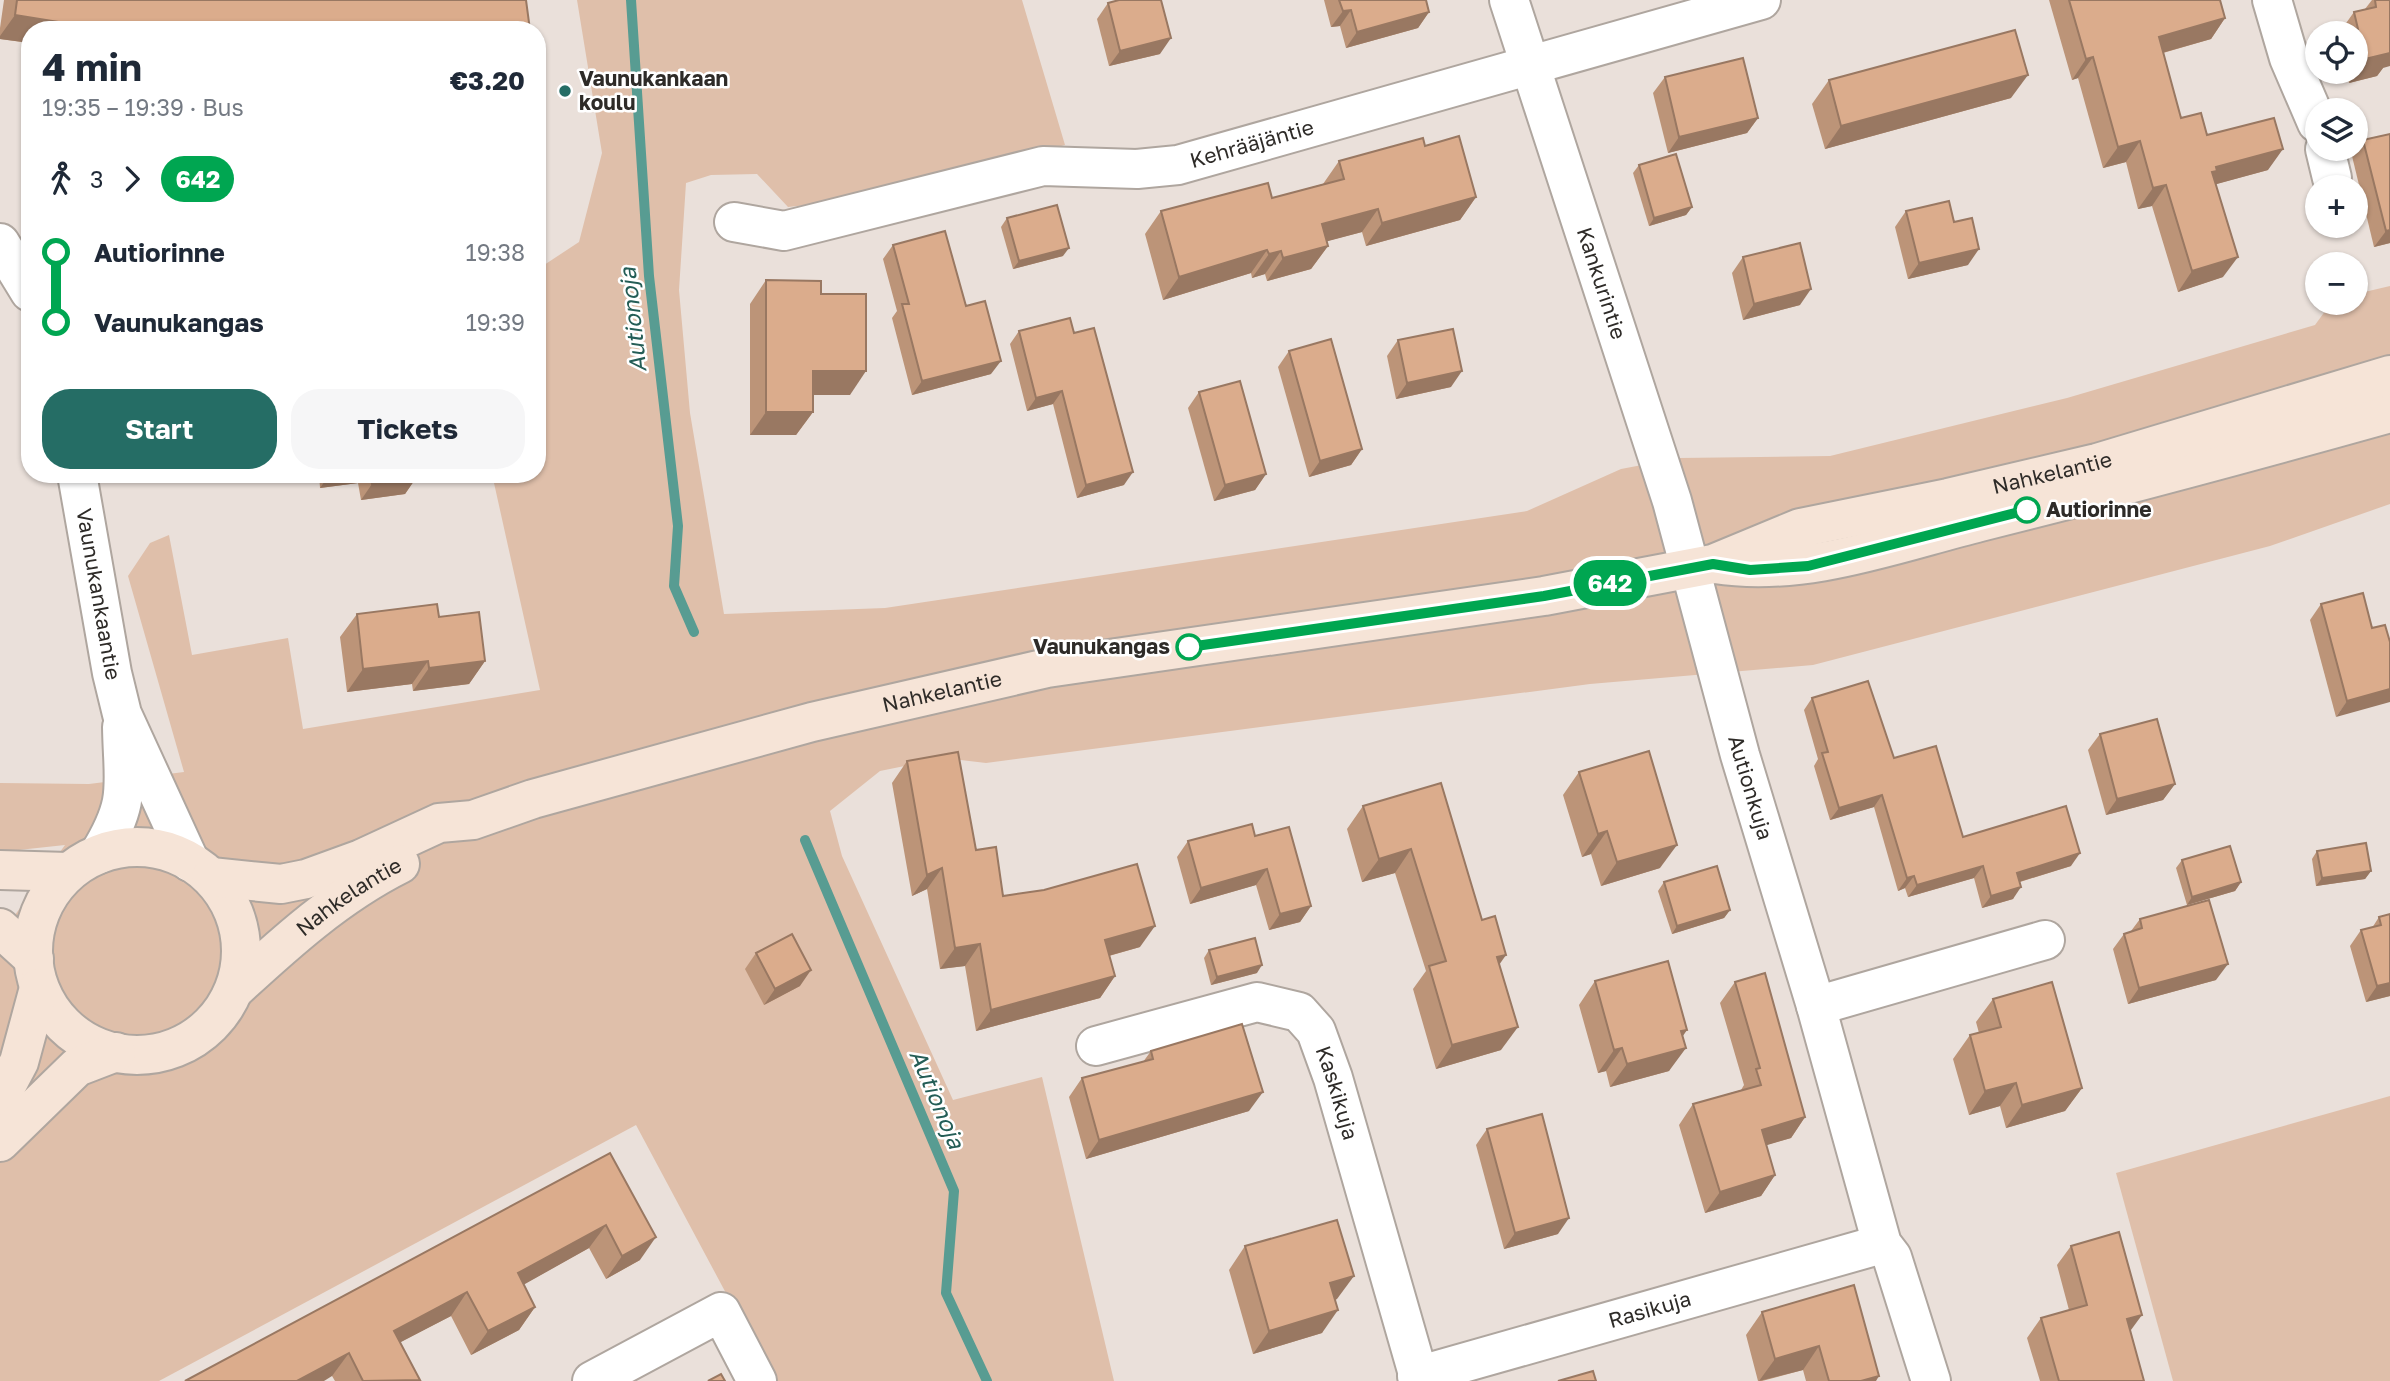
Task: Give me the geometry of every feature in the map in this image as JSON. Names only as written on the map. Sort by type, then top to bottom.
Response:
[{"type":"main road","name":"Nahkelantie","points":[[201,869],[281,884],[306,879],[361,859],[439,824],[474,820],[533,799],[812,722],[1022,673],[1544,596],[1702,566],[1800,528],[1948,498],[2097,463],[2390,375]]},
{"type":"main road","name":"Nahkelantie","points":[[1702,566],[1750,570],[1808,566],[2136,483],[2390,413]]},
{"type":"main road","name":"Nahkelantie","points":[[235,989],[323,914],[376,876],[448,841],[474,820]]},
{"type":"main road","points":[[0,870],[83,863],[136,847],[173,854],[201,869],[236,920],[240,959],[235,989],[225,1007],[204,1030],[178,1046],[147,1054],[116,1052],[77,1036],[49,1007],[37,974],[0,928]]},
{"type":"main road","points":[[0,1098],[19,1062],[37,974],[38,920],[52,891],[83,863]]},
{"type":"main road","points":[[0,1142],[77,1067],[116,1052]]},
{"type":"street","name":"Kankurintie","points":[[1509,0],[1702,566]]},
{"type":"street","name":"Kehrääjäntie","points":[[734,222],[783,231],[1043,166],[1138,169],[1178,164],[1529,63],[1761,0]]},
{"type":"street","points":[[2272,0],[2290,58],[2307,98]]},
{"type":"street","points":[[0,243],[21,277]]},
{"type":"street","name":"Vaunukankaantie","points":[[79,483],[112,673],[122,714],[126,796],[117,825],[83,863]]},
{"type":"street","name":"Autionkuja","points":[[1702,566],[1740,755],[1816,1006],[1882,1244],[1892,1257],[1931,1381]]},
{"type":"street","name":"Vaunukankaantie","points":[[122,714],[201,869]]},
{"type":"street","points":[[1816,1006],[2045,940]]},
{"type":"street","name":"Kaskikuja","points":[[1096,1046],[1257,1002],[1298,1012],[1316,1031],[1333,1078],[1417,1379]]},
{"type":"street","name":"Rasikuja","points":[[1417,1379],[1882,1244]]},
{"type":"street","points":[[592,1381],[721,1312],[757,1381]]},
{"type":"shaded area","points":[[577,0],[1022,0],[1065,145],[836,202],[788,207],[757,174],[711,175],[686,183],[679,290],[690,413],[724,614],[885,608],[1527,511],[1621,469],[1679,458],[1830,456],[2067,398],[2315,325],[2322,315],[2368,315],[2368,291],[2390,286],[2390,504],[2270,546],[1813,665],[1590,684],[986,763],[944,758],[880,771],[830,811],[842,856],[953,1100],[1042,1077],[1114,1381],[773,1381],[636,1125],[159,1381],[0,1381],[0,936],[65,845],[0,852],[0,783],[89,784],[184,772],[128,576],[150,543],[169,535],[192,655],[288,638],[303,729],[540,690],[494,483],[546,483],[546,264],[579,242],[602,153]]},
{"type":"shaded area","points":[[2390,1096],[2390,1381],[2173,1381],[2116,1173]]},
{"type":"building","points":[[17,0],[526,0],[529,21],[52,21],[15,15]]},
{"type":"building","points":[[1119,0],[1161,0],[1171,38],[1120,51],[1108,3]]},
{"type":"building","points":[[1339,0],[1426,0],[1429,12],[1357,32],[1351,10],[1343,11]]},
{"type":"building","points":[[2069,0],[2220,0],[2225,18],[2159,37],[2181,118],[2201,113],[2207,135],[2274,118],[2283,149],[2216,167],[2217,171],[2212,172],[2238,257],[2192,271],[2166,185],[2153,188],[2140,141],[2118,147],[2093,57],[2086,59]]},
{"type":"building","points":[[2375,0],[2390,0],[2390,53],[2368,58],[2368,21],[2356,21],[2354,12],[2376,7]]},
{"type":"building","points":[[2015,30],[2028,75],[1841,126],[1829,80]]},
{"type":"building","points":[[1743,58],[1758,118],[1679,137],[1665,77]]},
{"type":"building","points":[[2390,134],[2390,230],[2386,231],[2368,160],[2368,139]]},
{"type":"building","points":[[1459,136],[1476,197],[1382,223],[1378,209],[1322,224],[1328,246],[1283,258],[1281,251],[1269,254],[1267,250],[1179,277],[1161,211],[1268,183],[1272,198],[1344,179],[1339,161],[1423,138],[1425,146]]},
{"type":"building","points":[[1676,154],[1692,207],[1654,218],[1639,165]]},
{"type":"building","points":[[1949,201],[1954,222],[1972,218],[1979,249],[1919,263],[1906,211]]},
{"type":"building","points":[[1057,205],[1069,248],[1019,261],[1007,218]]},
{"type":"building","points":[[945,231],[966,306],[985,301],[1001,361],[922,381],[902,304],[909,304],[893,245]]},
{"type":"building","points":[[1800,243],[1811,289],[1754,304],[1743,257]]},
{"type":"building","points":[[766,280],[821,281],[821,294],[866,294],[866,371],[813,371],[813,412],[766,412]]},
{"type":"building","points":[[1070,318],[1074,333],[1094,328],[1133,472],[1086,485],[1062,391],[1036,398],[1019,331]]},
{"type":"building","points":[[1453,329],[1462,371],[1407,383],[1398,340]]},
{"type":"building","points":[[1331,339],[1362,449],[1320,461],[1289,351]]},
{"type":"building","points":[[1240,381],[1266,474],[1225,485],[1199,392]]},
{"type":"building","points":[[2363,593],[2372,628],[2385,625],[2390,642],[2390,689],[2347,701],[2321,604]]},
{"type":"building","points":[[437,604],[439,617],[479,612],[485,661],[429,668],[428,661],[363,669],[357,614]]},
{"type":"building","points":[[1868,681],[1894,758],[1936,746],[1963,837],[2066,806],[2080,853],[2017,873],[2021,887],[1991,896],[1983,866],[1917,885],[1914,876],[1907,878],[1882,795],[1839,808],[1822,753],[1828,752],[1812,698]]},
{"type":"building","points":[[2157,719],[2175,784],[2117,799],[2100,734]]},
{"type":"building","points":[[1649,751],[1677,845],[1617,862],[1607,831],[1598,834],[1579,772]]},
{"type":"building","points":[[958,752],[976,850],[996,847],[1003,896],[1044,890],[1137,864],[1155,926],[1105,940],[1115,976],[991,1010],[980,944],[955,948],[942,868],[927,875],[907,761]]},
{"type":"building","points":[[1441,783],[1482,920],[1495,916],[1506,955],[1497,957],[1518,1027],[1452,1045],[1429,966],[1446,961],[1411,849],[1379,859],[1363,806]]},
{"type":"building","points":[[1252,824],[1255,836],[1289,827],[1311,906],[1280,914],[1267,869],[1201,888],[1188,841]]},
{"type":"building","points":[[2366,843],[2371,871],[2322,878],[2317,851]]},
{"type":"building","points":[[2230,846],[2241,882],[2192,897],[2182,860]]},
{"type":"building","points":[[1717,866],[1730,910],[1677,926],[1664,882]]},
{"type":"building","points":[[2209,900],[2228,964],[2139,988],[2124,934],[2142,928],[2140,919]]},
{"type":"building","points":[[2390,914],[2390,983],[2377,986],[2361,930],[2381,925],[2379,917]]},
{"type":"building","points":[[792,934],[811,970],[775,989],[756,953]]},
{"type":"building","points":[[1255,938],[1262,965],[1217,977],[1209,950]]},
{"type":"building","points":[[1668,961],[1687,1030],[1681,1031],[1686,1048],[1627,1064],[1622,1048],[1614,1050],[1595,981]]},
{"type":"building","points":[[1765,973],[1805,1117],[1762,1130],[1775,1175],[1720,1192],[1693,1104],[1761,1085],[1756,1069],[1760,1068],[1735,982]]},
{"type":"building","points":[[2052,982],[2082,1088],[2022,1105],[2016,1083],[1985,1091],[1970,1035],[2001,1027],[1993,999]]},
{"type":"building","points":[[1242,1024],[1263,1092],[1099,1140],[1082,1078],[1153,1059],[1151,1051]]},
{"type":"building","points":[[1542,1114],[1569,1218],[1515,1233],[1487,1129]]},
{"type":"building","points":[[610,1153],[656,1237],[622,1256],[606,1225],[518,1273],[535,1307],[488,1331],[467,1292],[394,1331],[420,1380],[363,1381],[349,1353],[297,1381],[185,1381]]},
{"type":"building","points":[[1337,1220],[1354,1276],[1330,1283],[1338,1310],[1269,1331],[1245,1246]]},
{"type":"building","points":[[2119,1232],[2142,1315],[2127,1319],[2144,1381],[2059,1381],[2041,1318],[2087,1305],[2071,1246]]},
{"type":"building","points":[[1854,1285],[1879,1376],[1861,1381],[1829,1381],[1819,1346],[1775,1359],[1762,1312]]},
{"type":"building","points":[[1593,1371],[1596,1381],[1558,1381]]},
{"type":"building","points":[[721,1374],[725,1381],[708,1381]]},
{"type":"waterway","name":"Autionoja","points":[[631,0],[649,276],[678,526],[674,586],[694,632]]},
{"type":"waterway","name":"Autionoja","points":[[805,840],[954,1191],[946,1293],[987,1381]]},
{"type":"bus line","name":"642","points":[[1189,647],[1544,596],[1713,564],[1750,570],[1808,566],[2027,510]]},
{"type":"place","name":"Vaunukankaan koulu","points":[[565,91]]},
{"type":"place","name":"Autiorinne","points":[[2027,510]]},
{"type":"place","name":"Vaunukangas","points":[[1189,647]]}]
